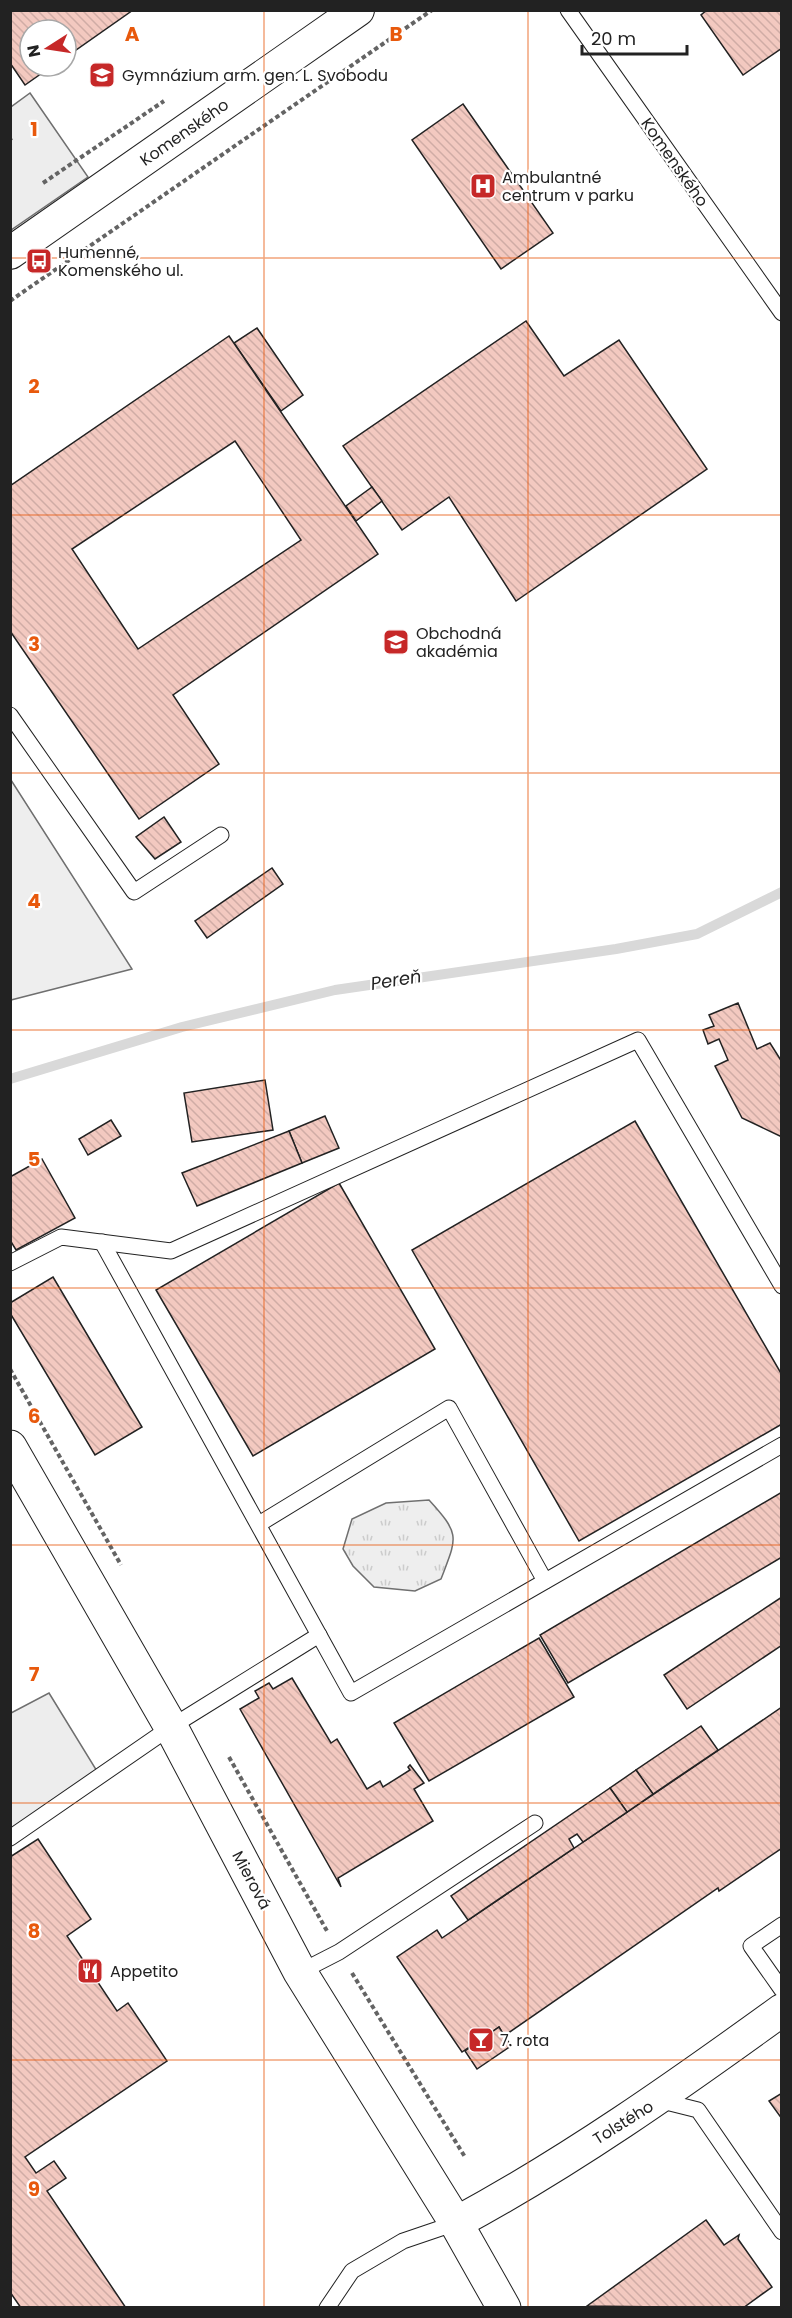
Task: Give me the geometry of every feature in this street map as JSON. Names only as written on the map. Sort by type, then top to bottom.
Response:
[{"type":"main road","name":"Mierová","points":[[10,1447],[171,1727],[300,1972],[456,2223],[504,2307]]},
{"type":"street","name":"Komenského","points":[[10,253],[358,10]]},
{"type":"street","name":"Tolstého","points":[[456,2223],[497,2201],[658,2100],[782,2010]]},
{"type":"lane","name":"Komenského","points":[[568,10],[782,313]]},
{"type":"lane","points":[[10,715],[134,892],[221,835]]},
{"type":"lane","points":[[10,1263],[61,1237],[171,1251],[638,1040],[782,1286]]},
{"type":"lane","points":[[102,1242],[351,1693],[782,1445]]},
{"type":"lane","points":[[259,1524],[449,1408],[546,1581]]},
{"type":"lane","points":[[10,1838],[171,1727],[319,1635]]},
{"type":"lane","points":[[300,1972],[339,1952],[535,1823]]},
{"type":"lane","points":[[782,1925],[751,1946],[782,1990]]},
{"type":"lane","points":[[658,2100],[698,2110],[782,2232]]},
{"type":"lane","points":[[327,2307],[352,2271],[403,2241],[456,2223]]},
{"type":"path","points":[[10,301],[432,10]]},
{"type":"path","points":[[10,1369],[126,1574]]},
{"type":"path","points":[[201,1708],[339,1952],[465,2157]]},
{"type":"green space","points":[[11,780],[132,969],[11,1000]]},
{"type":"green space","points":[[429,1500],[447,1521],[453,1537],[453,1545],[441,1579],[415,1591],[374,1587],[353,1566],[343,1549],[352,1519],[386,1503]]},
{"type":"shaded area","points":[[30,93],[88,177],[11,230],[11,107]]},
{"type":"shaded area","points":[[49,1693],[100,1776],[11,1838],[11,1713]]},
{"type":"building","points":[[10,10],[133,10],[78,49],[78,18],[18,18],[18,75],[10,63]]},
{"type":"building","points":[[707,10],[782,10],[782,48],[743,75],[701,15]]},
{"type":"building","points":[[20,78],[35,78],[25,85]]},
{"type":"building","name":"Ambulantné centrum v parku","points":[[463,104],[553,233],[501,269],[412,140]]},
{"type":"building","points":[[526,321],[564,376],[619,340],[707,469],[516,601],[449,497],[402,530],[343,446]]},
{"type":"building","points":[[257,328],[303,395],[281,411],[234,343]]},
{"type":"building","points":[[229,336],[378,554],[173,695],[219,764],[139,819],[10,631],[10,486]],"holes":[[[235,441],[301,540],[138,649],[72,549]]]},
{"type":"building","points":[[372,487],[382,501],[356,521],[346,506]]},
{"type":"building","points":[[164,817],[181,842],[155,859],[136,837]]},
{"type":"building","points":[[272,868],[283,884],[207,938],[195,921]]},
{"type":"building","points":[[738,1003],[757,1049],[770,1043],[782,1062],[782,1137],[742,1118],[715,1066],[728,1060],[719,1039],[708,1044],[703,1030],[714,1026],[709,1015]]},
{"type":"building","points":[[265,1080],[273,1130],[192,1142],[184,1093]]},
{"type":"building","points":[[325,1116],[339,1148],[302,1163],[289,1131]]},
{"type":"building","points":[[111,1120],[121,1136],[88,1155],[79,1139]]},
{"type":"building","points":[[635,1121],[782,1375],[782,1424],[579,1541],[412,1250]]},
{"type":"building","points":[[289,1131],[302,1163],[197,1206],[182,1173]]},
{"type":"building","points":[[42,1159],[75,1218],[16,1250],[10,1240],[10,1177]]},
{"type":"building","points":[[339,1183],[435,1349],[253,1456],[156,1290]]},
{"type":"building","points":[[53,1277],[142,1427],[95,1455],[10,1313],[10,1303]]},
{"type":"building","points":[[782,1492],[782,1557],[568,1683],[540,1635]]},
{"type":"building","points":[[782,1597],[782,1645],[687,1709],[664,1675]]},
{"type":"building","points":[[539,1638],[574,1697],[429,1781],[394,1723]]},
{"type":"building","points":[[292,1678],[331,1743],[337,1739],[367,1789],[380,1781],[383,1787],[410,1770],[408,1767],[410,1765],[424,1783],[414,1789],[433,1821],[338,1878],[341,1887],[240,1709],[259,1698],[255,1691],[269,1683],[273,1689]]},
{"type":"building","points":[[782,1707],[782,1848],[719,1891],[718,1888],[504,2036],[499,2027],[462,2052],[397,1957],[437,1930],[442,1938]]},
{"type":"building","points":[[701,1726],[718,1750],[653,1794],[636,1770]]},
{"type":"building","points":[[636,1770],[653,1794],[627,1812],[610,1788]]},
{"type":"building","points":[[610,1788],[627,1812],[583,1842],[577,1834],[569,1839],[574,1848],[468,1920],[451,1896]]},
{"type":"building","points":[[38,1839],[91,1919],[67,1936],[117,2011],[128,2003],[167,2061],[25,2157],[36,2173],[54,2161],[66,2178],[47,2191],[126,2308],[21,2308],[10,2292],[10,1857]]},
{"type":"building","points":[[499,2027],[511,2046],[477,2069],[465,2051]]},
{"type":"building","points":[[782,2093],[782,2119],[769,2101]]},
{"type":"building","points":[[706,2220],[724,2245],[739,2235],[738,2239],[772,2287],[743,2308],[587,2306]]},
{"type":"waterway","name":"Pereň","points":[[10,1079],[182,1027],[335,990],[616,949],[697,934],[782,892]]},
{"type":"place","name":"Gymnázium arm. gen. L. Svobodu","points":[[102,75]]},
{"type":"place","name":"Ambulantné centrum v parku","points":[[483,186]]},
{"type":"place","name":"Humenné, Komenského ul.","points":[[39,261]]},
{"type":"place","name":"Obchodná akadémia","points":[[396,642]]},
{"type":"place","name":"Appetito","points":[[90,1971]]},
{"type":"place","name":"7. rota","points":[[481,2040]]}]
